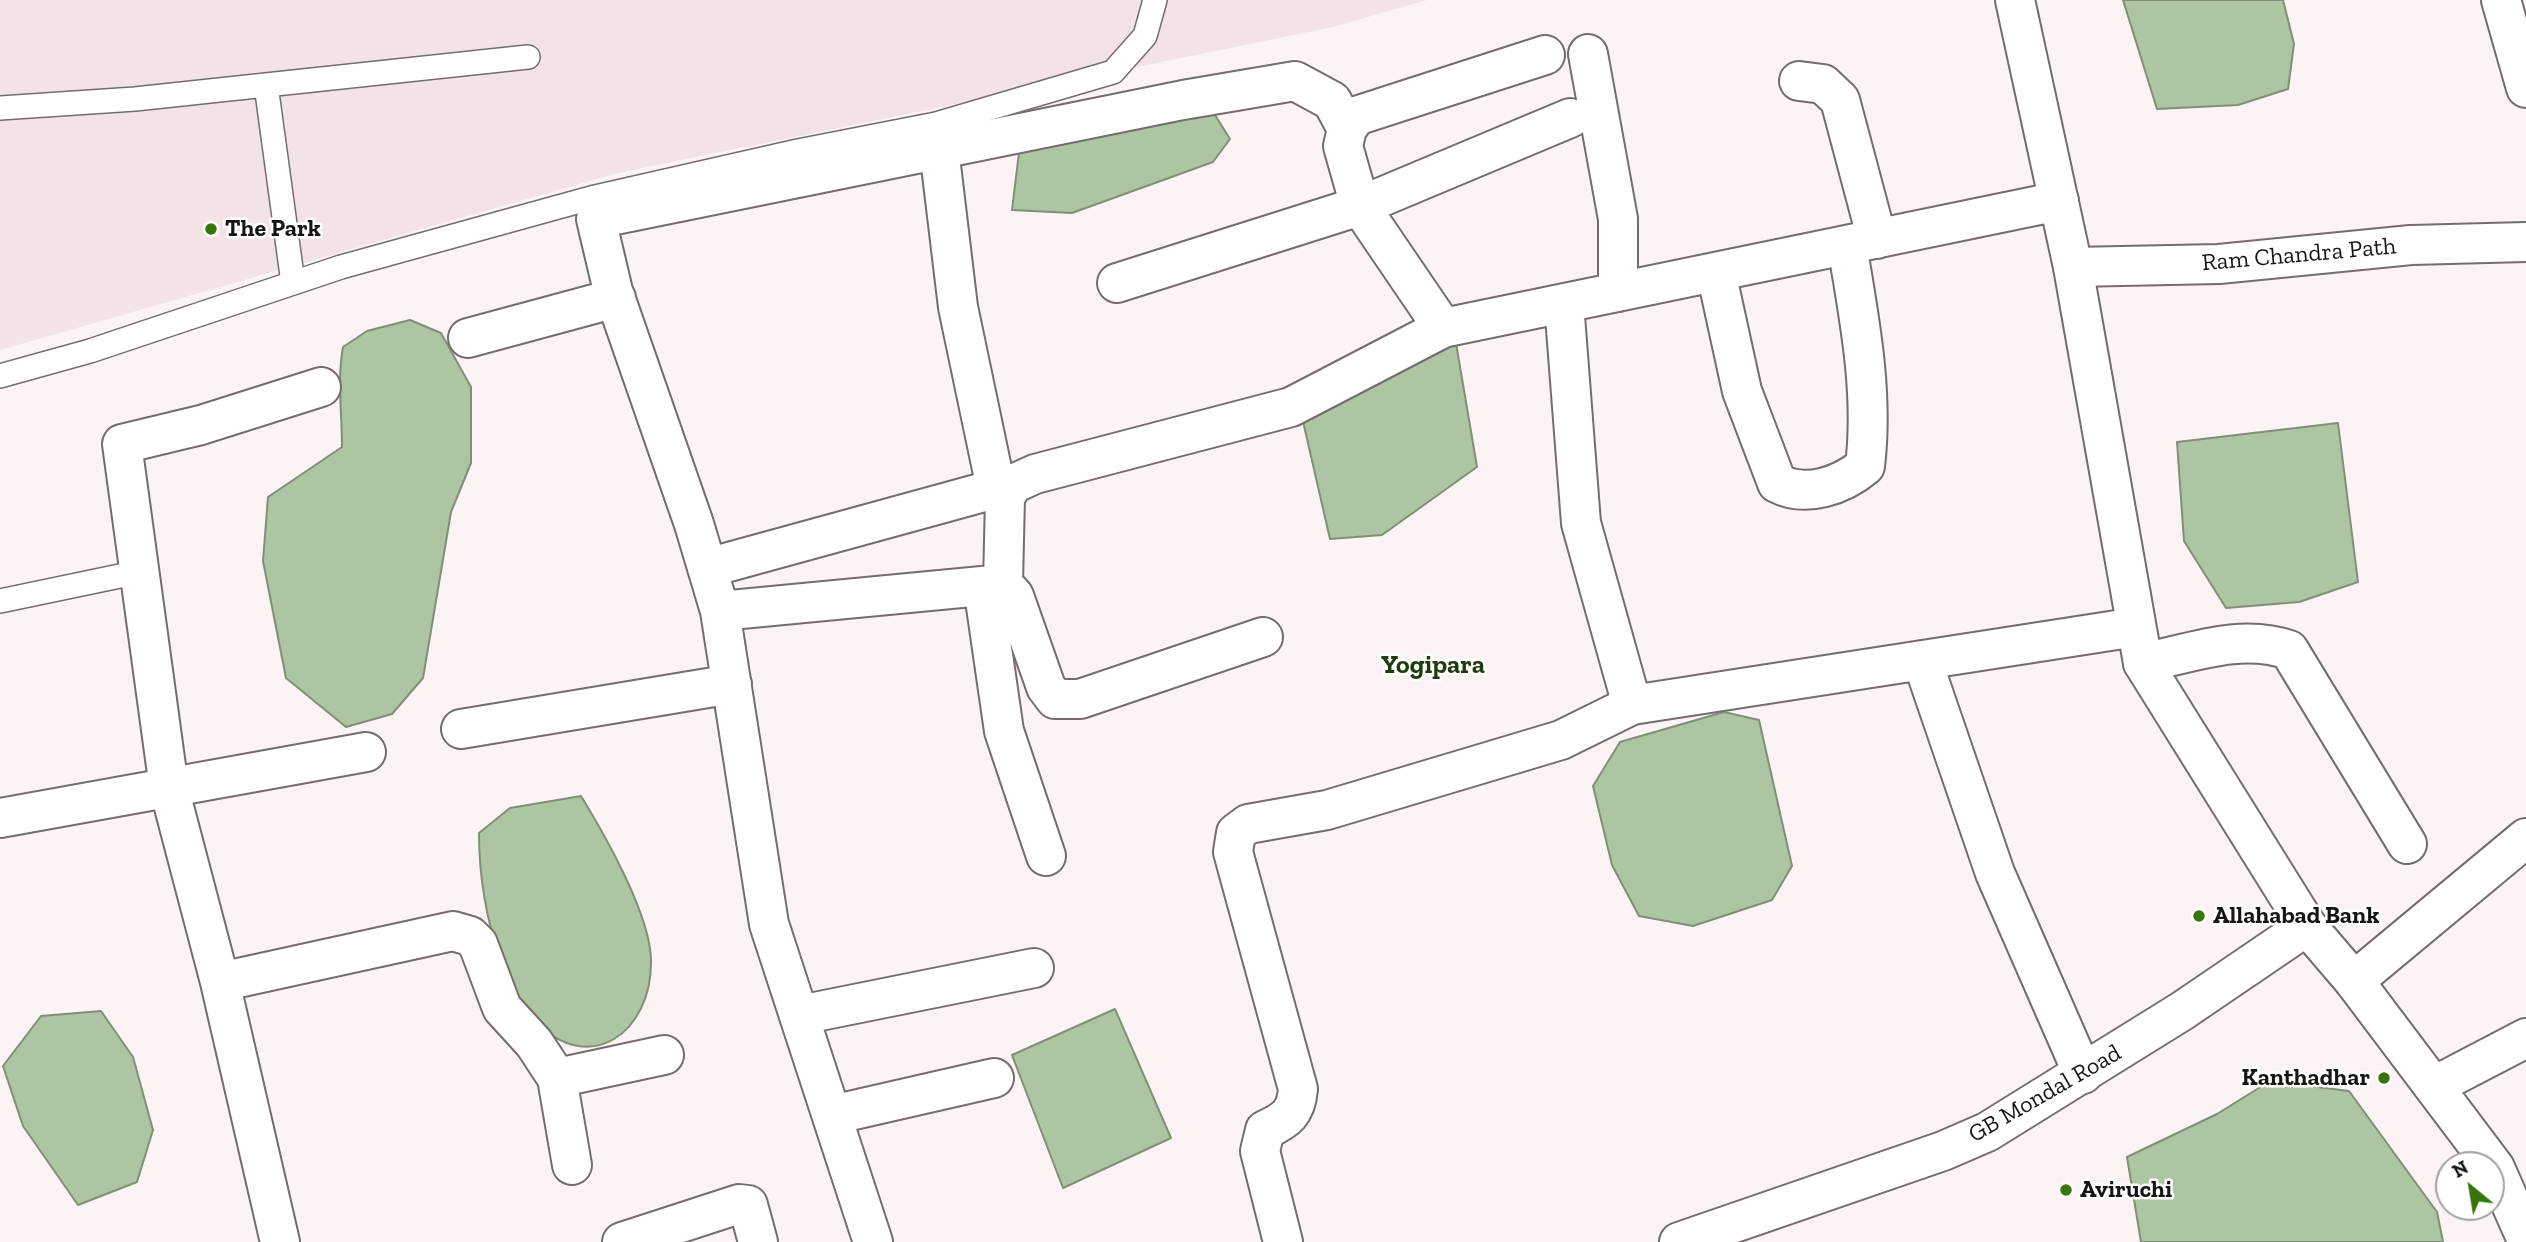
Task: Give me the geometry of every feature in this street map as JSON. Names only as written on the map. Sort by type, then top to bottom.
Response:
[{"type":"street","points":[[2015,0],[2073,267],[2139,645],[2307,926],[2354,981],[2495,1168],[2526,1238]]},
{"type":"street","points":[[2511,13],[2526,88]]},
{"type":"street","points":[[1588,54],[1618,219],[1618,292]]},
{"type":"street","points":[[1443,328],[1360,206],[1343,146],[1347,129],[1356,116],[1545,55]]},
{"type":"street","points":[[873,1242],[769,924],[720,611],[616,298],[596,219],[1183,100],[1295,81],[1332,101],[1347,129]]},
{"type":"street","points":[[1716,272],[1742,391],[1777,483],[1795,492],[1846,481],[1864,466],[1867,443],[1862,242],[1840,100],[1824,84],[1799,81]]},
{"type":"street","points":[[1117,283],[1360,206],[1570,118]]},
{"type":"street","points":[[939,149],[958,307],[1004,486],[1005,497],[993,585],[1003,731],[1046,856]]},
{"type":"street","points":[[707,568],[1004,486],[1035,474],[1291,407],[1443,328],[2059,201]]},
{"type":"street","name":"Ram Chandra Path","points":[[2073,267],[2219,264],[2411,245],[2526,242]]},
{"type":"street","points":[[468,338],[616,298]]},
{"type":"street","points":[[1564,303],[1581,523],[1632,705]]},
{"type":"street","points":[[279,1242],[220,982],[169,788],[122,444],[201,425],[321,387]]},
{"type":"street","points":[[720,611],[993,585],[1014,596],[1046,687],[1055,699],[1080,699],[1262,637]]},
{"type":"street","points":[[1283,1242],[1260,1151],[1265,1130],[1285,1121],[1297,1107],[1298,1089],[1233,852],[1236,833],[1248,824],[1327,810],[1561,740],[1632,705],[1922,660],[2139,645],[2247,641],[2267,642],[2289,650],[2407,844]]},
{"type":"street","points":[[1922,660],[1995,873],[2083,1074]]},
{"type":"street","points":[[461,729],[732,684]]},
{"type":"street","points":[[0,818],[366,752]]},
{"type":"street","points":[[2354,981],[2526,838]]},
{"type":"street","name":"GB Mondal Road","points":[[1679,1242],[1943,1151],[1987,1132],[2083,1074],[2307,926]]},
{"type":"street","points":[[220,982],[453,932],[470,936],[478,944],[502,1008],[534,1043],[557,1078],[572,1165]]},
{"type":"street","points":[[800,1015],[1034,968]]},
{"type":"street","points":[[2434,1086],[2526,1038]]},
{"type":"street","points":[[557,1078],[664,1055]]},
{"type":"street","points":[[832,1115],[994,1078]]},
{"type":"street","points":[[622,1242],[739,1204],[748,1205],[758,1242]]},
{"type":"lane","points":[[0,376],[90,351],[293,283],[592,198],[798,150],[936,124],[1113,72],[1145,36],[1155,0]]},
{"type":"lane","points":[[0,108],[135,99],[528,57]]},
{"type":"lane","points":[[267,85],[293,283]]},
{"type":"lane","points":[[0,601],[139,572]]},
{"type":"shaded area","name":"The Park","points":[[0,0],[1427,0],[1333,27],[618,173],[0,350]]},
{"type":"shaded area","points":[[2123,0],[2283,0],[2294,44],[2288,89],[2238,105],[2157,109]]},
{"type":"shaded area","points":[[1200,91],[1230,139],[1213,162],[1072,213],[1012,210],[1022,128]]},
{"type":"shaded area","points":[[410,320],[441,333],[471,387],[471,463],[451,512],[423,678],[392,714],[346,727],[286,678],[263,561],[268,497],[342,447],[340,384],[343,347],[367,331]]},
{"type":"shaded area","points":[[1456,343],[1477,467],[1382,535],[1330,539],[1302,417],[1396,368]]},
{"type":"shaded area","points":[[2338,423],[2358,582],[2299,602],[2226,608],[2184,541],[2177,442]]},
{"type":"shaded area","points":[[1724,712],[1759,720],[1792,866],[1772,900],[1693,926],[1639,916],[1612,865],[1593,786],[1620,742]]},
{"type":"shaded area","points":[[581,796],[614,853],[635,899],[649,943],[651,961],[649,986],[641,1008],[629,1026],[614,1039],[596,1046],[576,1046],[556,1038],[513,998],[491,930],[480,867],[479,833],[510,808]]},
{"type":"shaded area","points":[[1115,1009],[1171,1138],[1063,1188],[1012,1055]]},
{"type":"shaded area","points":[[101,1011],[133,1057],[153,1130],[137,1182],[78,1205],[23,1126],[3,1066],[41,1016]]},
{"type":"shaded area","points":[[2270,1081],[2349,1091],[2435,1209],[2435,1221],[2439,1221],[2443,1242],[2141,1242],[2127,1157],[2217,1114]]},
{"type":"place","name":"The Park","points":[[211,229]]},
{"type":"place","name":"Allahabad Bank","points":[[2199,916]]},
{"type":"place","name":"Kanthadhar","points":[[2384,1078]]},
{"type":"place","name":"Aviruchi","points":[[2066,1190]]},
{"type":"district","name":"Yogipara","points":[[1433,666]]}]
